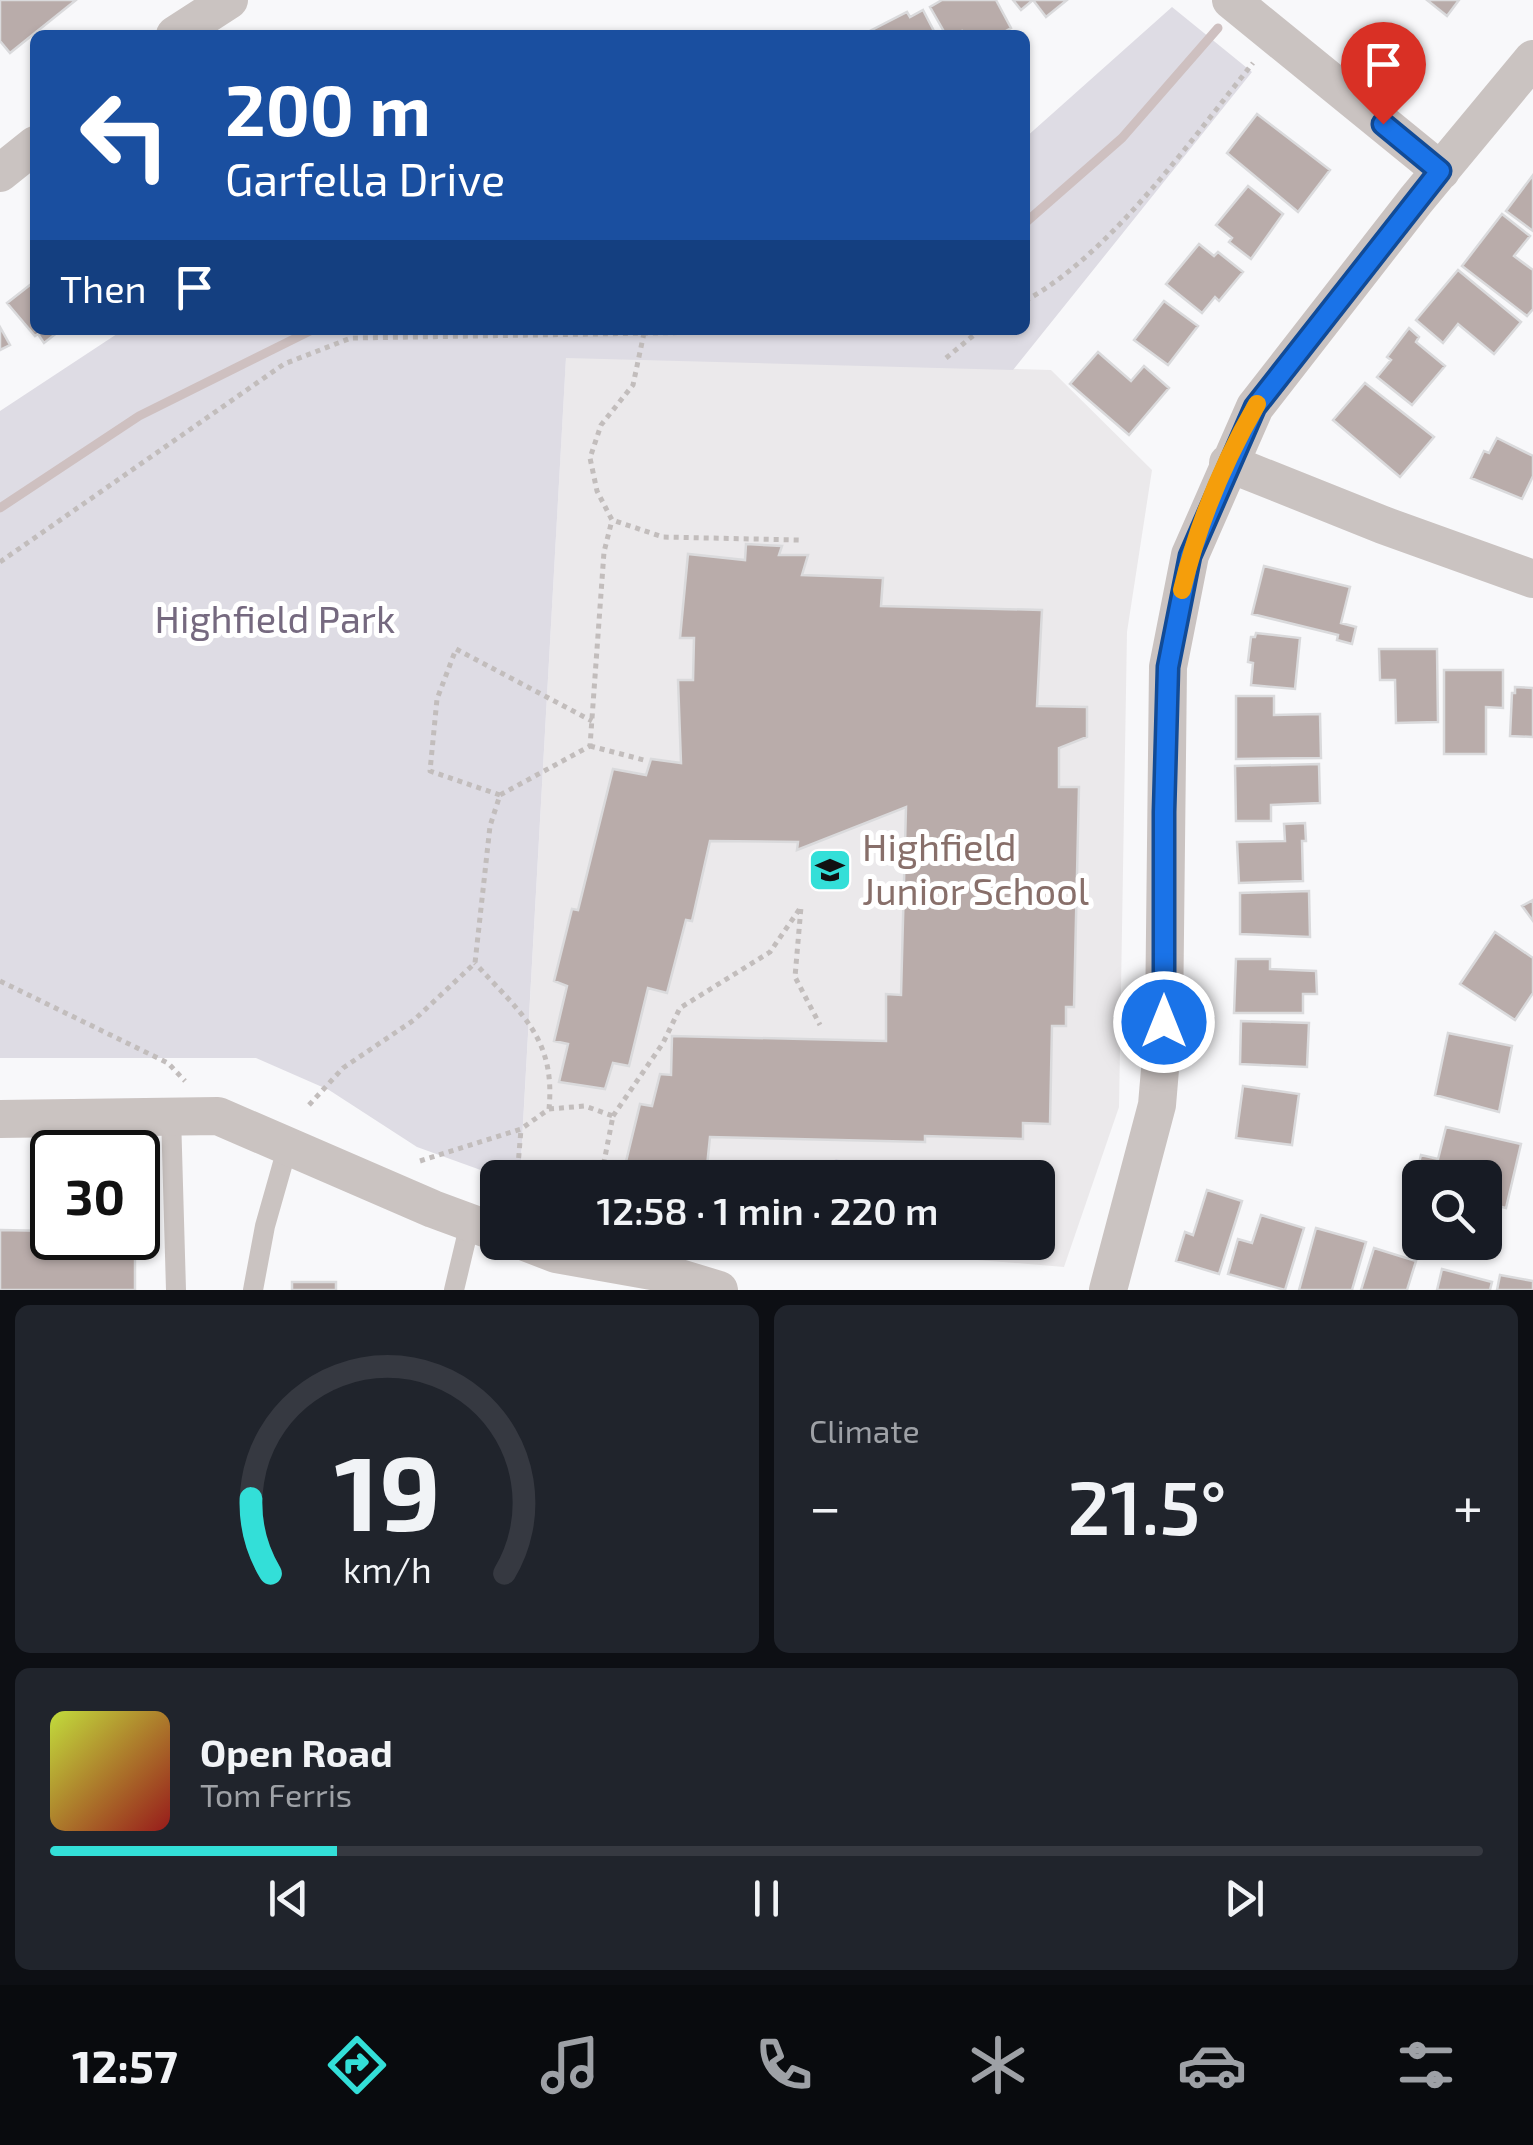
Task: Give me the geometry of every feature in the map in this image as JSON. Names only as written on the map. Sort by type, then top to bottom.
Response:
[{"type":"street","points":[[183,30],[230,0]]},
{"type":"street","points":[[1230,0],[1440,171]]},
{"type":"street","points":[[1108,1290],[1157,1105],[1164,1022],[1168,667],[1190,556],[1255,407],[1287,362],[1533,59]]},
{"type":"street","points":[[0,173],[30,149]]},
{"type":"street","points":[[1228,463],[1533,579]]},
{"type":"street","points":[[0,1119],[218,1116],[480,1226]]},
{"type":"street","points":[[590,1260],[663,1273],[719,1290]]},
{"type":"lane","points":[[170,1116],[176,1290]]},
{"type":"lane","points":[[253,1290],[265,1226],[288,1145]]},
{"type":"lane","points":[[454,1290],[480,1236]]},
{"type":"path","points":[[1030,298],[1054,285],[1144,198],[1255,60]]},
{"type":"path","points":[[0,562],[284,364],[351,338],[527,335]]},
{"type":"path","points":[[590,746],[604,552],[612,520],[597,491],[590,458],[601,425],[632,384],[644,335]]},
{"type":"path","points":[[946,358],[974,335]]},
{"type":"path","points":[[612,520],[663,536],[800,540]]},
{"type":"path","points":[[500,796],[430,771],[437,699],[456,649],[592,722]]},
{"type":"path","points":[[309,1105],[343,1068],[414,1020],[475,963],[490,826],[500,796],[590,746],[644,760]]},
{"type":"path","points":[[607,1160],[613,1116],[663,1042],[680,1008],[770,952],[801,907],[796,977],[820,1025]]},
{"type":"path","points":[[475,963],[537,1031],[552,1078],[549,1109]]},
{"type":"path","points":[[0,981],[168,1063],[218,1116]]},
{"type":"path","points":[[420,1161],[521,1129],[549,1109],[585,1106],[613,1116]]},
{"type":"path","points":[[518,1160],[521,1129]]},
{"type":"shaded area","name":"Highfield Junior School","points":[[566,357],[1051,370],[1152,470],[1127,632],[1119,1107],[1064,1267],[978,1260],[1055,1260],[1055,1160],[521,1160]]},
{"type":"green space","name":"Highfield Park","points":[[1172,7],[1252,72],[1013,370],[566,358],[521,1160],[480,1160],[480,1170],[417,1147],[329,1090],[256,1058],[0,1058],[0,411],[115,335],[1030,335],[1030,134]]},
{"type":"building","points":[[0,0],[76,0],[39,30],[30,30],[30,37],[10,53],[0,41]]},
{"type":"building","points":[[942,0],[996,0],[1011,28],[943,30],[930,7]]},
{"type":"building","points":[[1013,0],[1033,0],[1021,10]]},
{"type":"building","points":[[1033,0],[1067,0],[1046,17]]},
{"type":"building","points":[[1427,0],[1459,0],[1447,16]]},
{"type":"building","points":[[923,10],[933,30],[872,30],[907,12],[910,17]]},
{"type":"building","points":[[1257,114],[1330,170],[1298,212],[1227,153]]},
{"type":"building","points":[[1533,175],[1533,231],[1506,211]]},
{"type":"building","points":[[1248,186],[1283,214],[1251,259],[1229,242],[1232,238],[1216,225]]},
{"type":"building","points":[[1502,214],[1530,236],[1514,256],[1533,270],[1533,309],[1527,316],[1462,266]]},
{"type":"building","points":[[1199,244],[1214,256],[1218,252],[1243,272],[1219,301],[1215,297],[1202,313],[1166,284]]},
{"type":"building","points":[[1458,270],[1521,322],[1494,354],[1458,324],[1443,343],[1416,320]]},
{"type":"building","points":[[30,285],[30,330],[7,303]]},
{"type":"building","points":[[1164,301],[1198,326],[1168,365],[1134,340]]},
{"type":"building","points":[[0,327],[10,345],[0,350]]},
{"type":"building","points":[[1409,328],[1419,337],[1416,342],[1445,366],[1412,405],[1377,377]]},
{"type":"building","points":[[1098,352],[1131,381],[1144,366],[1169,388],[1129,435],[1070,384]]},
{"type":"building","points":[[1365,383],[1434,437],[1400,477],[1333,420]]},
{"type":"building","points":[[1497,438],[1533,456],[1533,476],[1522,499],[1471,478],[1484,451],[1489,453]]},
{"type":"building","points":[[746,544],[782,546],[779,555],[808,555],[802,575],[883,578],[881,606],[1042,610],[1037,706],[1087,707],[1087,737],[1059,748],[1059,787],[1079,787],[1074,1007],[1066,1007],[1066,1026],[1052,1026],[1050,1124],[1023,1123],[1023,1139],[925,1136],[925,1142],[710,1137],[708,1160],[626,1160],[640,1104],[652,1106],[660,1074],[671,1075],[672,1036],[886,1041],[886,994],[901,995],[906,807],[797,850],[798,842],[710,841],[692,921],[686,920],[667,993],[648,988],[629,1066],[613,1063],[605,1089],[559,1082],[568,1044],[554,1041],[567,986],[554,981],[572,909],[578,910],[613,769],[646,775],[651,759],[681,763],[678,680],[693,680],[694,638],[680,638],[688,554],[745,560]]},
{"type":"building","points":[[1264,566],[1350,587],[1341,623],[1356,627],[1352,644],[1337,640],[1338,635],[1252,614]]},
{"type":"building","points":[[1256,633],[1300,638],[1295,689],[1251,685],[1253,663],[1248,662],[1251,637]]},
{"type":"building","points":[[1379,649],[1437,649],[1438,722],[1396,723],[1395,680],[1380,680]]},
{"type":"building","points":[[1444,670],[1503,670],[1503,708],[1486,707],[1486,754],[1444,754]]},
{"type":"building","points":[[1515,687],[1533,688],[1533,737],[1510,736]]},
{"type":"building","points":[[1236,696],[1274,696],[1274,715],[1320,714],[1321,758],[1236,759]]},
{"type":"building","points":[[1319,764],[1320,803],[1271,805],[1271,821],[1236,821],[1235,766]]},
{"type":"building","points":[[1305,823],[1303,881],[1239,883],[1237,842],[1285,841],[1284,824]]},
{"type":"building","points":[[1309,891],[1310,937],[1240,934],[1240,893]]},
{"type":"building","points":[[1533,900],[1533,921],[1522,906]]},
{"type":"building","points":[[1495,932],[1533,958],[1533,993],[1515,1020],[1460,984]]},
{"type":"building","points":[[1236,959],[1270,959],[1270,969],[1316,971],[1317,994],[1303,994],[1303,1013],[1234,1013]]},
{"type":"building","points":[[1241,1021],[1309,1023],[1307,1067],[1240,1064]]},
{"type":"building","points":[[1448,1033],[1512,1046],[1499,1112],[1435,1095]]},
{"type":"building","points":[[1243,1086],[1299,1094],[1292,1145],[1236,1138]]},
{"type":"building","points":[[1446,1127],[1521,1144],[1506,1208],[1502,1207],[1502,1160],[1420,1160],[1421,1155],[1438,1159]]},
{"type":"building","points":[[1207,1190],[1242,1201],[1219,1274],[1176,1261],[1185,1232],[1193,1235]]},
{"type":"building","points":[[1261,1215],[1304,1228],[1285,1290],[1228,1274],[1238,1239],[1252,1243]]},
{"type":"building","points":[[1316,1228],[1366,1242],[1352,1290],[1299,1290]]},
{"type":"building","points":[[0,1230],[30,1231],[30,1260],[135,1260],[135,1290],[0,1290]]},
{"type":"building","points":[[1374,1248],[1402,1257],[1402,1260],[1416,1261],[1407,1290],[1361,1290]]},
{"type":"building","points":[[1442,1269],[1492,1282],[1490,1290],[1437,1290]]},
{"type":"building","points":[[1500,1275],[1533,1281],[1533,1290],[1497,1290]]},
{"type":"building","points":[[292,1282],[336,1282],[336,1290],[292,1290]]},
{"type":"waterway","points":[[1030,219],[1122,138],[1218,28]]},
{"type":"waterway","points":[[0,508],[139,416],[302,335]]},
{"type":"slow traffic","points":[[1182,590],[1206,513],[1257,404]]},
{"type":"place","name":"Highfield Junior School","points":[[830,870]]},
{"type":"route","points":[[1164,1022],[1168,667],[1190,556],[1255,407],[1440,171],[1383,124]]}]
